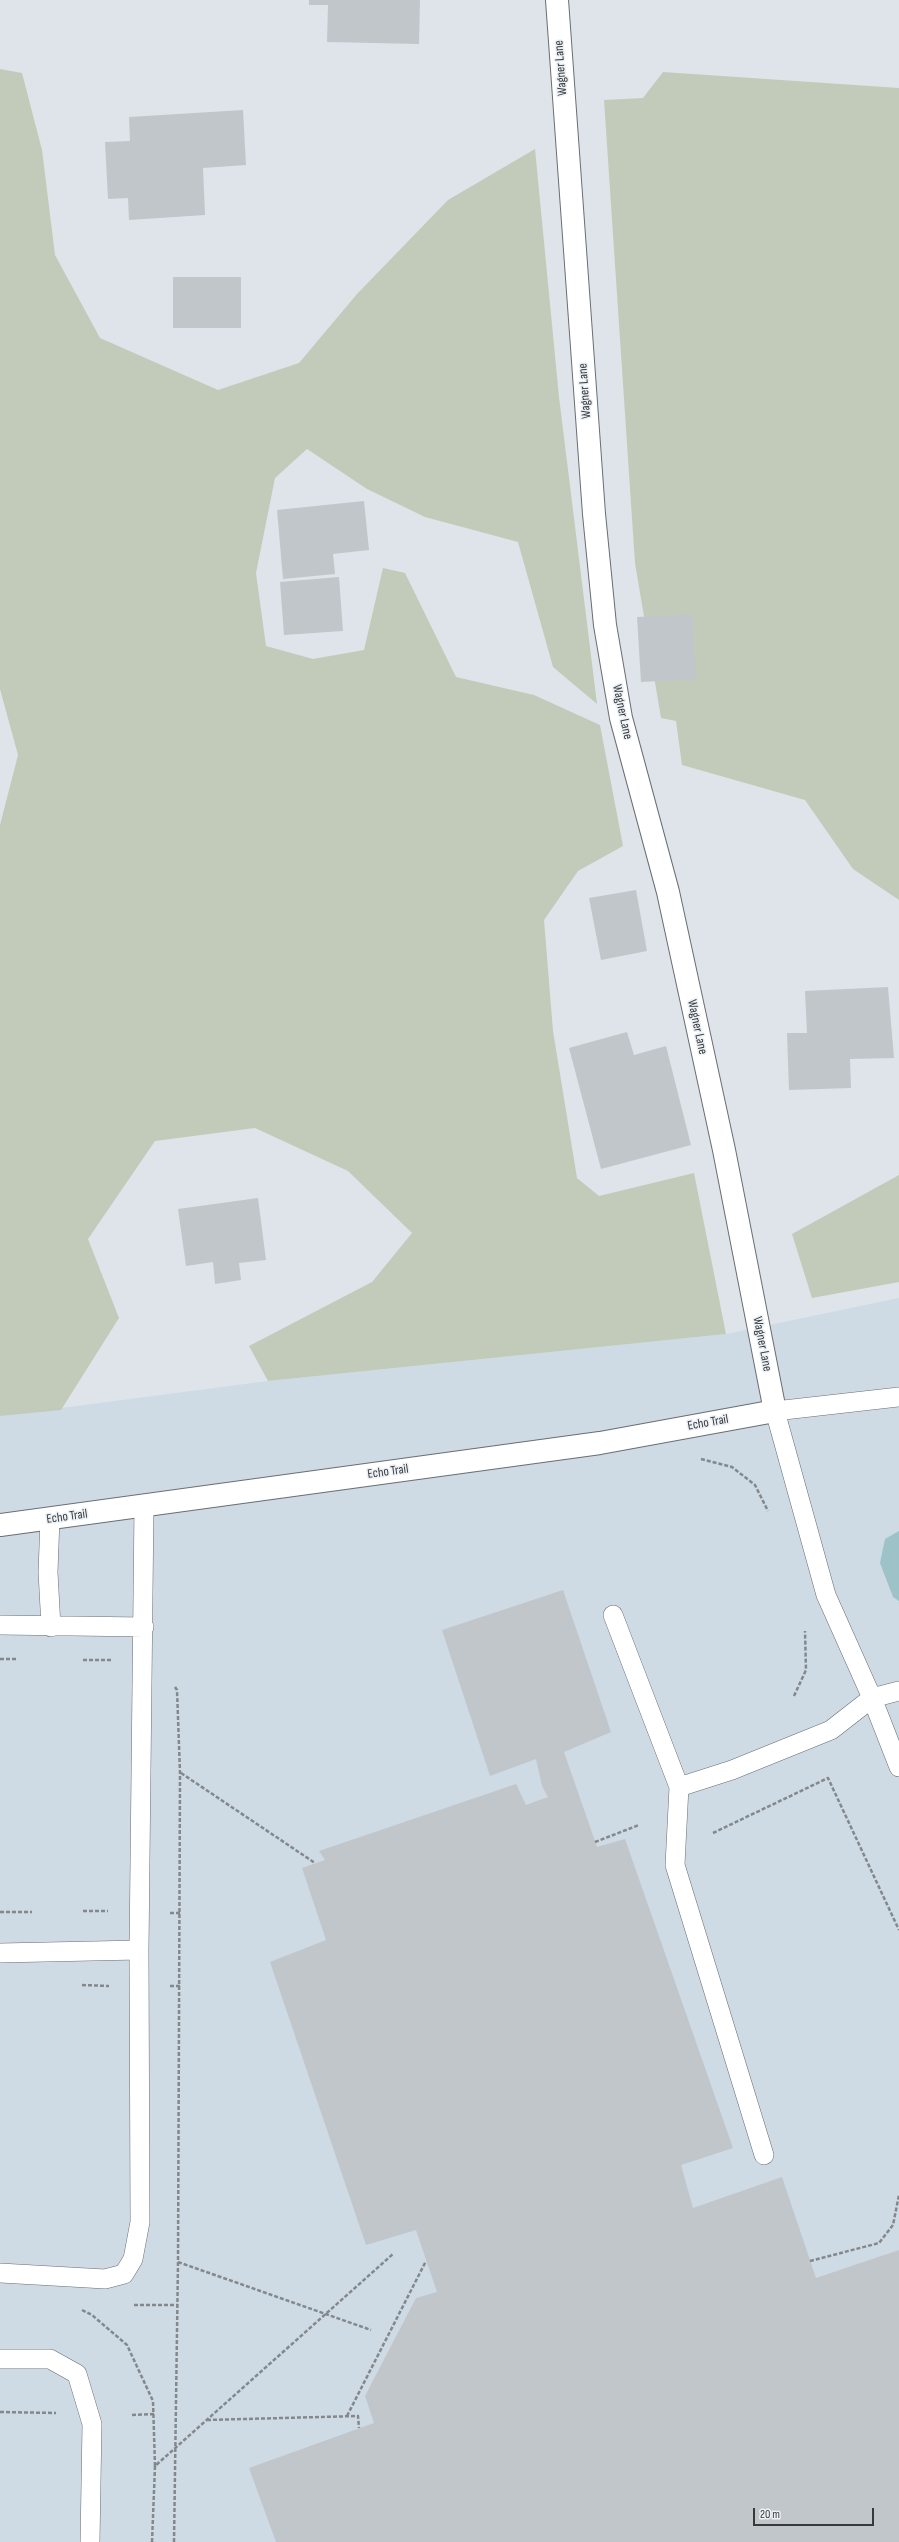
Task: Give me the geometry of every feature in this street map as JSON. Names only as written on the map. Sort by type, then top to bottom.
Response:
[{"type":"street","name":"Wagner Lane","points":[[557,0],[594,514],[605,625],[621,718],[668,892],[724,1150],[775,1411]]},
{"type":"street","name":"Echo Trail","points":[[0,1525],[600,1443],[775,1411]]},
{"type":"lane","points":[[899,1397],[775,1411],[826,1595],[872,1698],[899,1768]]},
{"type":"lane","points":[[0,2273],[105,2279],[124,2274],[133,2260],[140,2222],[139,1950],[144,1627],[144,1506]]},
{"type":"lane","points":[[50,1519],[48,1572],[51,1627]]},
{"type":"lane","points":[[613,1615],[679,1787],[675,1865],[764,2155]]},
{"type":"lane","points":[[0,1625],[51,1627],[144,1627]]},
{"type":"lane","points":[[679,1787],[732,1770],[831,1730],[872,1698],[899,1691]]},
{"type":"lane","points":[[0,1953],[139,1950]]},
{"type":"lane","points":[[0,2359],[50,2359],[77,2374],[92,2424],[90,2542]]},
{"type":"path","points":[[700,1459],[732,1467],[755,1484],[771,1517]]},
{"type":"path","points":[[794,1696],[806,1670],[807,1635],[805,1628]]},
{"type":"path","points":[[83,1660],[115,1660]]},
{"type":"path","points":[[173,1685],[177,1690],[180,1773],[178,2262],[174,2542]]},
{"type":"path","points":[[180,1773],[315,1863]]},
{"type":"path","points":[[713,1833],[828,1778],[899,1930]]},
{"type":"path","points":[[595,1842],[639,1825]]},
{"type":"path","points":[[83,1911],[111,1912]]},
{"type":"path","points":[[0,1912],[32,1912]]},
{"type":"path","points":[[82,1985],[113,1986]]},
{"type":"path","points":[[810,2261],[879,2243],[893,2225],[899,2195]]},
{"type":"path","points":[[155,2466],[394,2254]]},
{"type":"path","points":[[178,2262],[371,2330]]},
{"type":"path","points":[[347,2416],[426,2262]]},
{"type":"path","points":[[80,2310],[92,2315],[127,2345],[154,2401],[155,2466],[152,2542]]},
{"type":"path","points":[[0,2412],[64,2413]]},
{"type":"path","points":[[132,2415],[154,2414]]},
{"type":"path","points":[[206,2420],[358,2416],[359,2428]]},
{"type":"shaded area","points":[[899,1298],[899,2542],[0,2542],[0,1416],[268,1381],[726,1334]]},
{"type":"green space","points":[[0,69],[22,73],[42,150],[55,255],[100,338],[218,390],[299,363],[357,294],[448,200],[535,149],[559,397],[597,704],[553,667],[518,542],[425,517],[367,489],[307,449],[275,478],[256,573],[266,646],[313,659],[364,650],[383,568],[405,573],[456,677],[534,695],[600,725],[623,846],[578,871],[544,920],[553,1031],[577,1178],[599,1196],[694,1173],[726,1334],[268,1381],[249,1346],[372,1282],[412,1233],[348,1171],[255,1128],[155,1141],[88,1239],[119,1318],[61,1410],[0,1416],[0,825],[18,755],[0,689]]},
{"type":"green space","points":[[663,72],[899,88],[899,900],[853,869],[805,800],[682,765],[676,721],[661,718],[635,563],[604,100],[643,98]]},
{"type":"green space","points":[[899,1175],[899,1282],[812,1298],[792,1234]]},
{"type":"water","points":[[899,1531],[899,1601],[893,1597],[880,1563],[885,1539]]},
{"type":"building","points":[[309,0],[420,0],[419,44],[327,42],[328,5],[309,5]]},
{"type":"building","points":[[243,110],[246,165],[203,168],[205,215],[129,220],[128,198],[108,199],[105,142],[130,141],[129,117]]},
{"type":"building","points":[[173,277],[241,277],[241,328],[173,328]]},
{"type":"building","points":[[364,501],[369,550],[333,554],[335,574],[283,579],[277,510]]},
{"type":"building","points":[[339,577],[343,631],[284,635],[280,582]]},
{"type":"building","points":[[692,614],[696,679],[641,682],[637,617]]},
{"type":"building","points":[[636,890],[647,951],[601,960],[589,898]]},
{"type":"building","points":[[888,987],[894,1058],[850,1059],[851,1088],[789,1090],[787,1033],[807,1033],[805,991]]},
{"type":"building","points":[[627,1032],[634,1055],[666,1046],[691,1145],[601,1169],[569,1048]]},
{"type":"building","points":[[258,1198],[266,1260],[239,1263],[241,1280],[215,1284],[213,1262],[186,1266],[178,1209]]},
{"type":"building","points":[[563,1590],[611,1732],[564,1752],[597,1847],[625,1839],[733,2148],[681,2165],[693,2208],[782,2177],[816,2278],[899,2250],[899,2542],[276,2542],[249,2468],[374,2423],[365,2396],[416,2298],[437,2292],[416,2230],[366,2245],[270,1962],[326,1940],[302,1868],[325,1860],[319,1851],[516,1784],[526,1805],[548,1797],[542,1786],[536,1759],[490,1776],[442,1630]]}]
